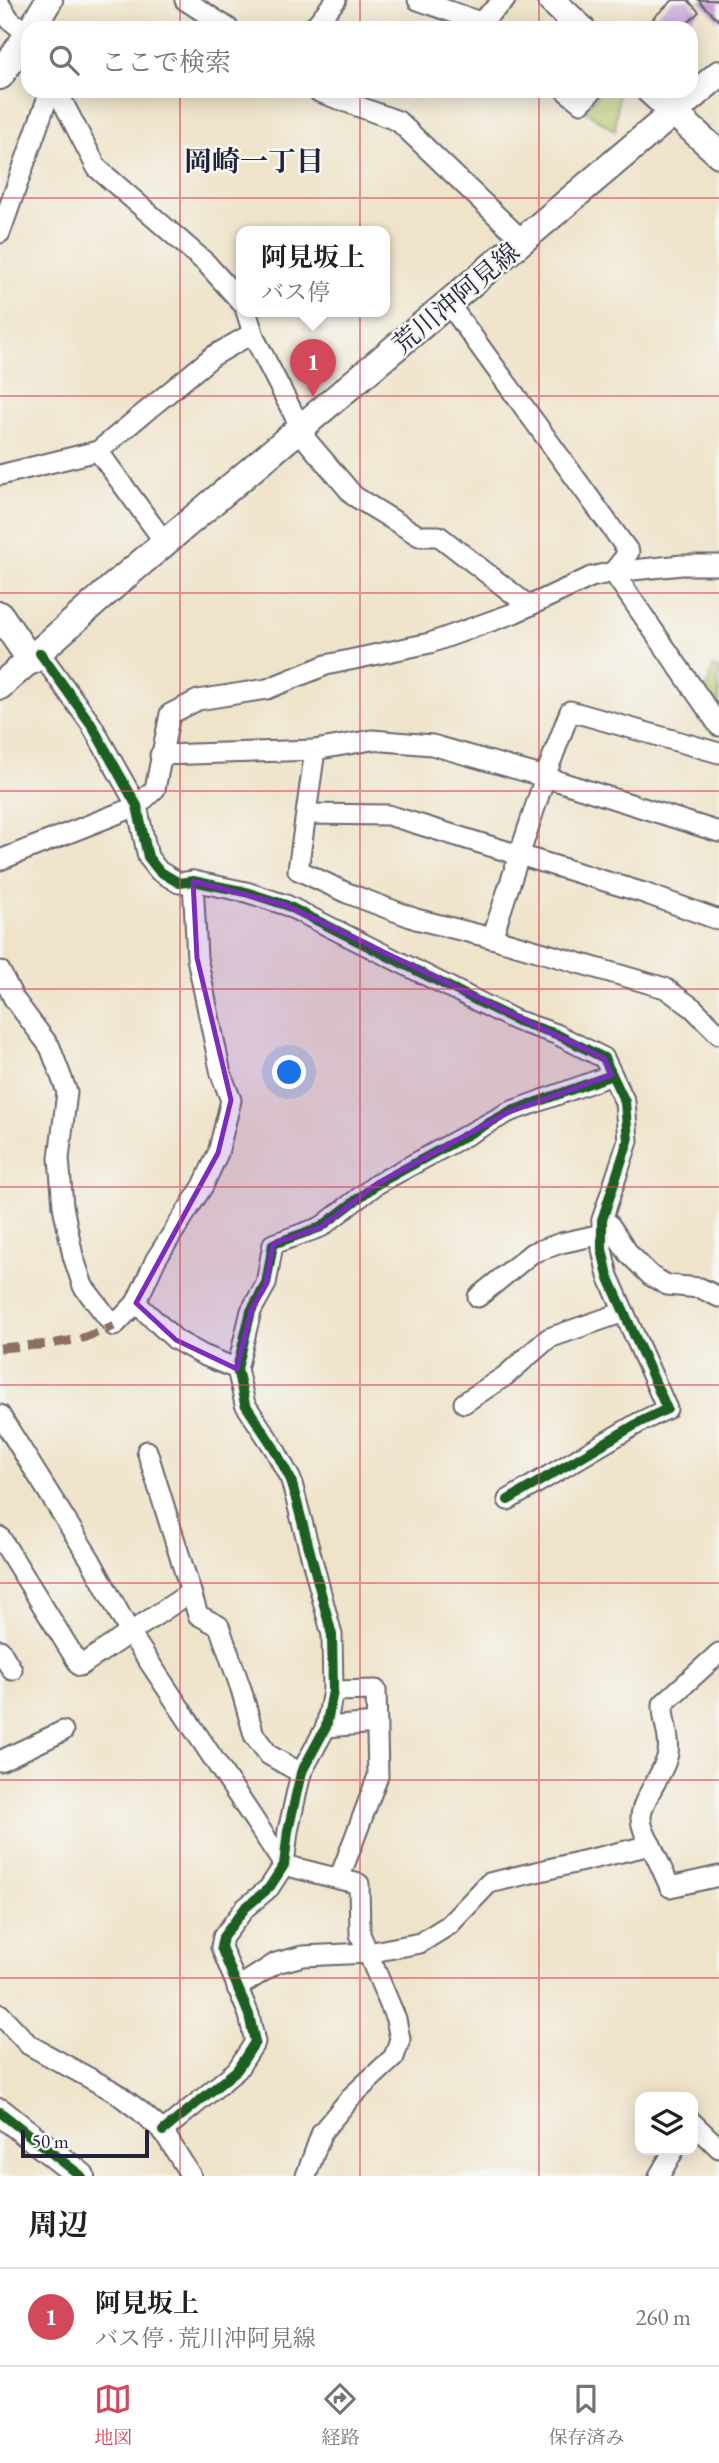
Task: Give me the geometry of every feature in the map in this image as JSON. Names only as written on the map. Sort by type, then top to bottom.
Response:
[{"type":"main road","points":[[36,21],[50,0]]},
{"type":"main road","points":[[551,0],[574,21]]},
{"type":"main road","points":[[0,76],[21,44]]},
{"type":"main road","name":"荒川沖阿見線","points":[[698,92],[719,74]]},
{"type":"main road","points":[[658,98],[719,154]]},
{"type":"main road","name":"荒川沖阿見線","points":[[0,686],[691,98]]},
{"type":"main road","points":[[0,615],[35,657]]},
{"type":"main road","points":[[0,2112],[81,2176]]},
{"type":"street","points":[[185,0],[217,21]]},
{"type":"street","points":[[319,21],[336,0]]},
{"type":"street","points":[[418,0],[473,21]]},
{"type":"street","points":[[487,21],[505,0]]},
{"type":"street","points":[[0,5],[10,20],[21,29]]},
{"type":"street","points":[[0,233],[48,98]]},
{"type":"street","points":[[61,98],[97,168],[206,263],[236,296]]},
{"type":"street","points":[[335,98],[398,121],[523,241]]},
{"type":"street","points":[[449,304],[629,552],[613,572]]},
{"type":"street","points":[[248,317],[253,333],[308,442],[354,496],[419,536],[439,536],[530,606]]},
{"type":"street","points":[[0,475],[98,451],[213,356],[253,333]]},
{"type":"street","points":[[98,451],[166,544]]},
{"type":"street","points":[[0,860],[137,806],[155,789],[170,714],[198,700],[268,689],[326,665],[429,643],[530,606],[591,578],[613,572],[682,565],[719,565]]},
{"type":"street","points":[[613,572],[719,726]]},
{"type":"street","points":[[35,657],[91,724],[137,806],[148,857],[159,871],[179,883],[193,881],[246,892],[286,905],[515,1020],[556,1034],[604,1058],[625,1102],[628,1141],[602,1227],[602,1249],[608,1276],[667,1409],[640,1422],[508,1500]]},
{"type":"street","points":[[492,938],[570,710],[719,753]]},
{"type":"street","points":[[160,755],[315,750],[372,740],[432,745],[545,777],[719,832]]},
{"type":"street","points":[[315,750],[298,870],[347,893],[416,919],[665,988],[693,1008],[719,1034]]},
{"type":"street","points":[[307,814],[388,815],[644,893],[719,920]]},
{"type":"street","points":[[0,971],[14,999],[50,1047],[67,1092],[59,1158],[62,1194],[73,1256],[83,1286],[114,1326],[136,1303],[156,1259],[203,1186],[218,1153],[231,1100],[221,1074],[197,958],[193,881]]},
{"type":"street","points":[[163,2131],[237,2070],[255,2042],[249,2015],[221,1947],[223,1937],[245,1908],[269,1888],[284,1865],[288,1831],[301,1773],[326,1727],[333,1691],[331,1635],[291,1480],[274,1448],[244,1404],[237,1368],[251,1311],[266,1284],[274,1244],[321,1227],[377,1184],[509,1111],[612,1075]]},
{"type":"street","points":[[478,1297],[532,1253],[609,1224],[629,1254],[651,1276],[667,1285],[701,1288],[719,1297]]},
{"type":"street","points":[[136,1303],[176,1340],[203,1355],[237,1368]]},
{"type":"street","points":[[464,1404],[505,1376],[549,1338],[624,1312]]},
{"type":"street","points":[[0,1415],[90,1559],[130,1633],[284,1865],[359,1884],[360,1934],[396,2019],[400,2039],[394,2057],[351,2097],[322,2132],[306,2176]]},
{"type":"street","points":[[147,1451],[198,1615],[219,1626],[254,1735],[269,1755],[301,1773]]},
{"type":"street","points":[[0,1537],[80,1666],[191,1592]]},
{"type":"street","points":[[0,1650],[12,1670]]},
{"type":"street","points":[[719,1653],[663,1704],[662,1716],[669,1739],[668,1755],[640,1815],[650,1845],[670,1887],[719,1876]]},
{"type":"street","points":[[333,1691],[376,1690],[378,1776],[340,1879]]},
{"type":"street","points":[[326,1727],[377,1723]]},
{"type":"street","points":[[0,1761],[63,1731]]},
{"type":"street","points":[[237,1988],[276,1963],[303,1956],[368,1953],[420,1943],[449,1925],[489,1883],[650,1845]]},
{"type":"street","points":[[0,2014],[29,2045],[115,2092],[163,2131],[191,2176]]},
{"type":"street","points":[[698,2128],[719,2148]]},
{"type":"street","points":[[659,2176],[671,2155]]},
{"type":"highlighted area","points":[[193,881],[286,905],[604,1058],[612,1075],[509,1112],[377,1184],[321,1227],[273,1244],[266,1284],[251,1311],[237,1369],[176,1340],[136,1303],[218,1153],[231,1100],[197,958]]},
{"type":"green space","points":[[595,98],[618,98],[615,131],[584,110]]},
{"type":"green space","points":[[713,667],[719,669],[719,708],[705,693]]},
{"type":"building","points":[[673,0],[688,0],[699,12],[689,21],[656,21],[653,18]]},
{"type":"building","points":[[698,0],[719,0],[719,21]]},
{"type":"marked path","points":[[0,1348],[80,1339],[114,1326]]},
{"type":"cycle path","points":[[40,653],[91,724],[137,806],[148,857],[159,871],[179,883],[193,881],[246,892],[286,905],[515,1020],[556,1034],[604,1058],[625,1102],[628,1141],[602,1220],[602,1249],[608,1276],[667,1409],[640,1422],[508,1500]]},
{"type":"cycle path","points":[[163,2131],[237,2070],[255,2042],[249,2015],[221,1947],[223,1937],[245,1908],[269,1888],[284,1865],[288,1831],[301,1773],[326,1727],[333,1691],[332,1635],[291,1480],[245,1404],[237,1369],[251,1311],[266,1284],[273,1244],[321,1227],[377,1184],[509,1112],[612,1075]]},
{"type":"cycle path","points":[[0,2112],[81,2176]]},
{"type":"place","name":"阿見坂上","points":[[313,397]]},
{"type":"district","name":"岡崎一丁目","points":[[254,161]]}]
